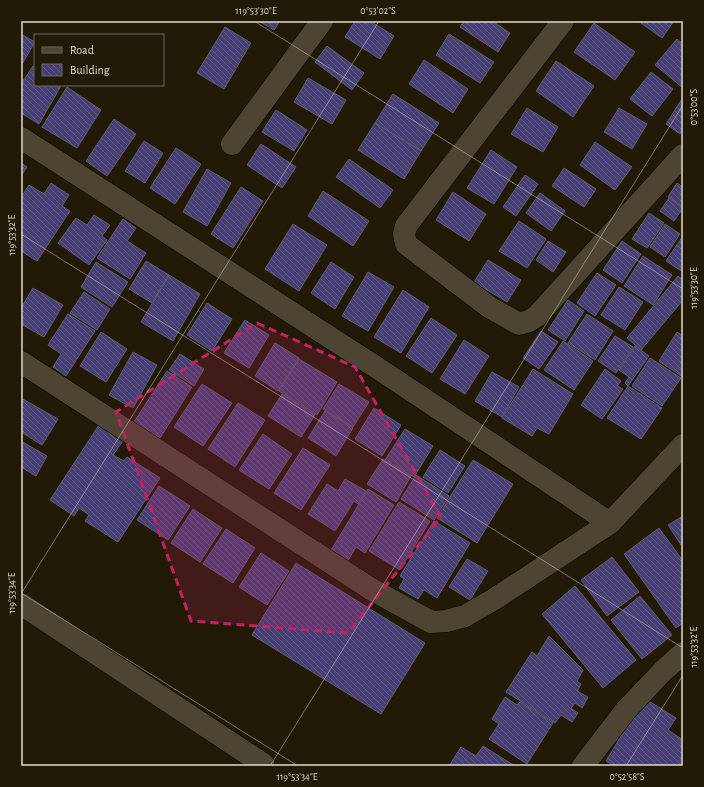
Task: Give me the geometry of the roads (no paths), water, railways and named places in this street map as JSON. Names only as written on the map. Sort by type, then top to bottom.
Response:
[{"type":"street","points":[[232,144],[322,21]]},
{"type":"street","points":[[563,21],[406,226],[404,234],[406,244],[489,307],[519,324],[529,321],[537,316],[683,155]]},
{"type":"street","points":[[21,138],[382,371],[610,523]]},
{"type":"street","points":[[21,362],[372,588],[431,622],[446,621],[465,616],[496,598],[610,523],[683,445]]},
{"type":"street","points":[[21,604],[264,764]]},
{"type":"street","points":[[583,766],[626,710],[663,671],[683,653]]}]
